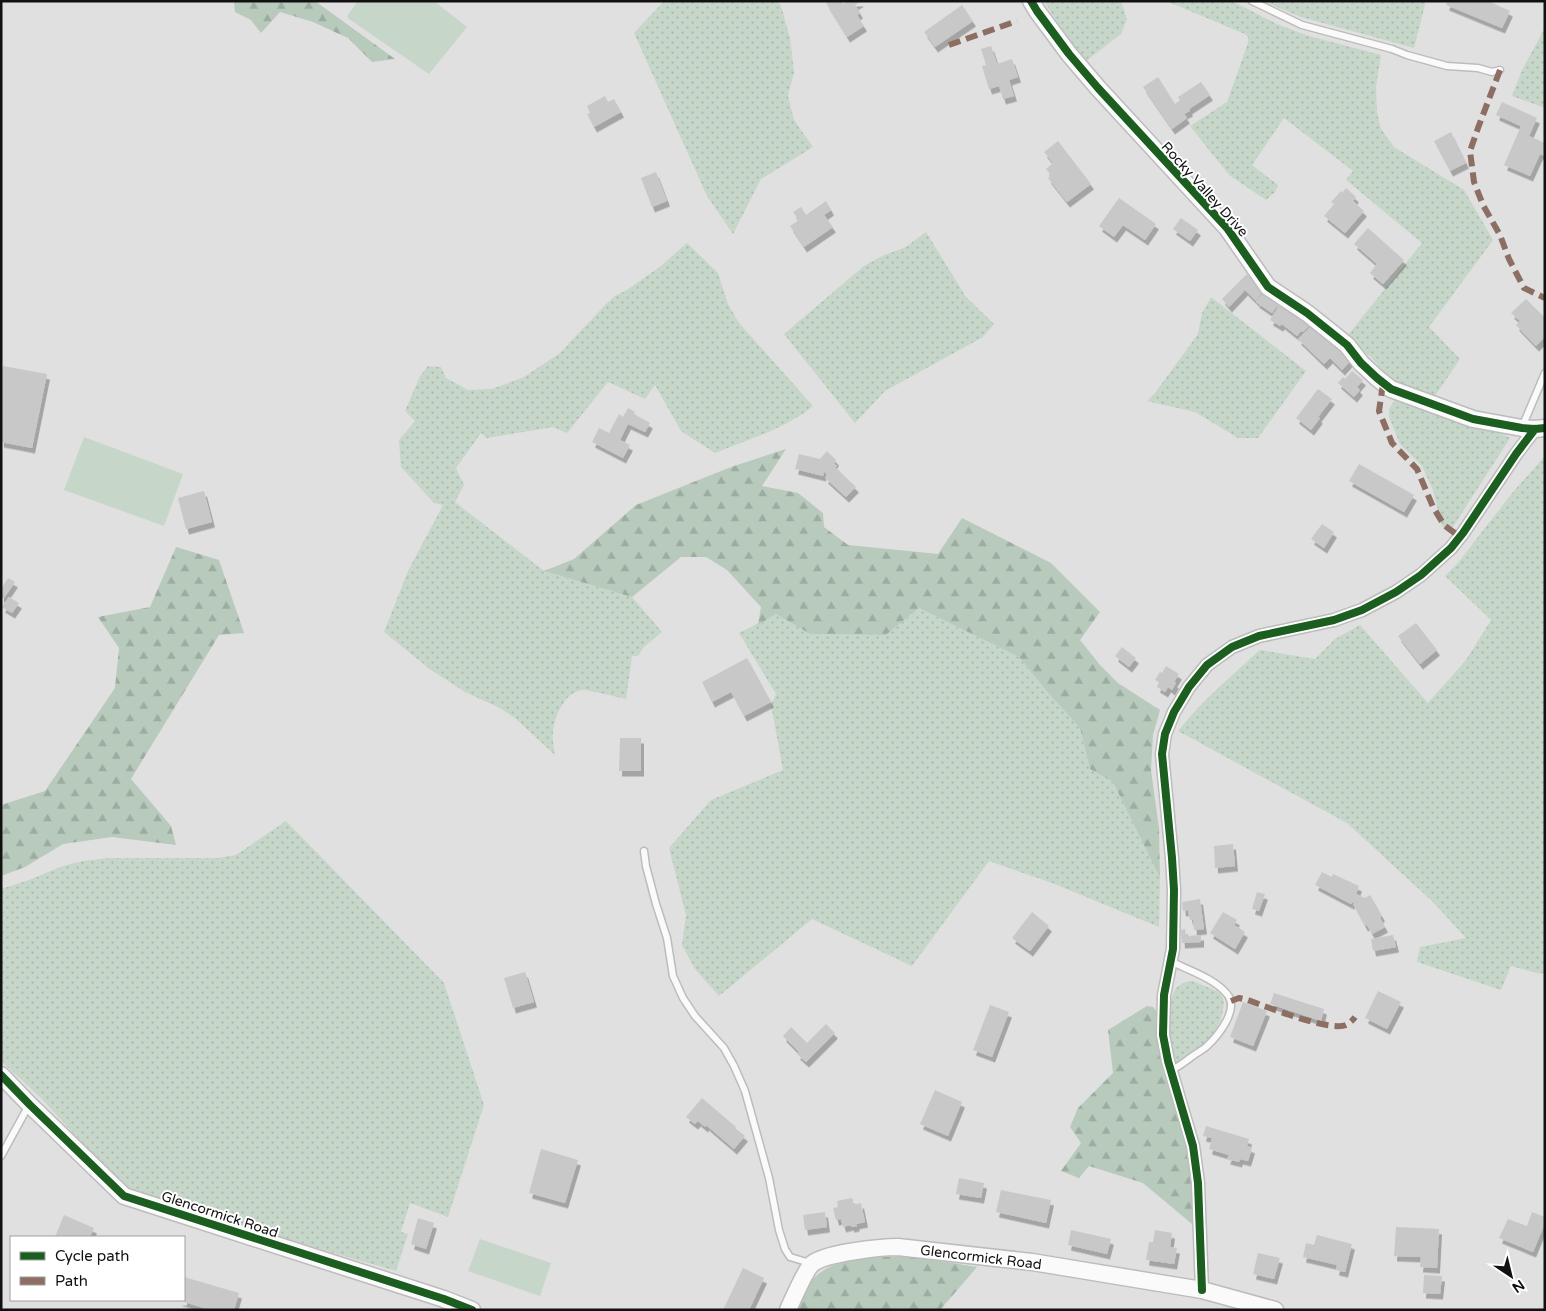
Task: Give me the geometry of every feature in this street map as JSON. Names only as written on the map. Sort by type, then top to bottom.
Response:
[{"type":"street","name":"Rocky Valley Drive","points":[[1031,1],[1069,54],[1098,88],[1166,163],[1209,206],[1255,266],[1268,287],[1307,313],[1348,346],[1361,364],[1390,389],[1473,419],[1534,428]]},
{"type":"street","points":[[1202,1290],[1198,1183],[1193,1146],[1163,1035],[1164,995],[1173,949],[1174,890],[1162,754],[1168,726],[1189,687],[1208,665],[1232,647],[1259,636],[1311,625],[1362,610],[1396,592],[1421,575],[1451,548],[1463,533],[1534,428]]},
{"type":"street","name":"Glencormick Road","points":[[1,1075],[124,1196],[444,1299],[472,1310]]},
{"type":"street","name":"Glencormick Road","points":[[812,1264],[821,1259],[846,1253],[881,1247],[898,1247],[1032,1262],[1202,1290],[1275,1310]]},
{"type":"street","points":[[788,1310],[812,1264]]},
{"type":"lane","points":[[1252,1],[1302,25],[1392,49],[1407,55],[1447,66],[1478,68],[1492,72],[1500,70]]},
{"type":"lane","points":[[1534,428],[1545,373]]},
{"type":"lane","points":[[644,851],[648,876],[667,938],[673,976],[695,1016],[724,1048],[734,1066],[744,1091],[769,1178],[779,1230],[785,1249],[790,1257],[812,1264]]},
{"type":"lane","points":[[1170,961],[1210,980],[1227,994],[1231,1001],[1231,1009],[1223,1026],[1213,1040],[1180,1067],[1171,1070]]},
{"type":"lane","points":[[1,1156],[30,1105]]},
{"type":"green space","points":[[232,1],[315,1],[395,59],[372,62],[348,38],[313,22],[280,12],[261,33],[251,20],[235,12],[234,2]]},
{"type":"green space","points":[[358,1],[434,1],[467,27],[429,74],[349,19],[347,16]]},
{"type":"green space","points":[[664,1],[778,1],[781,6],[790,38],[794,72],[788,96],[794,120],[813,147],[761,179],[733,234],[707,196],[634,33]]},
{"type":"green space","points":[[1044,1],[1121,1],[1127,19],[1121,34],[1086,61]]},
{"type":"green space","points":[[1166,1],[1232,1],[1279,25],[1309,36],[1381,55],[1376,87],[1377,112],[1381,129],[1394,147],[1464,190],[1493,240],[1429,327],[1460,359],[1433,399],[1392,384],[1380,373],[1378,365],[1371,357],[1344,340],[1422,243],[1346,180],[1353,171],[1284,118],[1252,165],[1278,185],[1275,192],[1266,200],[1229,175],[1190,126],[1227,102],[1248,43],[1248,37],[1245,34]]},
{"type":"green space","points":[[1263,1],[1426,1],[1414,48],[1301,17]]},
{"type":"green space","points":[[1545,28],[1545,108],[1512,96],[1522,70]]},
{"type":"green space","points":[[926,232],[966,297],[994,324],[983,337],[885,391],[855,423],[784,334],[864,266],[882,256],[906,247]]},
{"type":"green space","points":[[687,243],[718,273],[728,304],[739,323],[813,406],[803,414],[779,427],[715,453],[681,431],[655,385],[645,399],[608,382],[567,433],[553,427],[487,438],[481,433],[456,468],[464,485],[455,502],[544,571],[632,597],[662,632],[644,647],[638,656],[632,656],[626,699],[583,690],[577,691],[566,700],[558,712],[554,726],[555,755],[515,718],[498,707],[465,692],[431,670],[384,632],[408,571],[443,505],[434,503],[401,467],[399,440],[415,421],[405,411],[420,376],[428,366],[441,367],[446,378],[468,390],[492,389],[524,377],[560,353],[615,296],[627,290],[661,266]]},
{"type":"green space","points":[[1211,297],[1306,371],[1258,438],[1238,438],[1195,412],[1147,401],[1155,393],[1198,334],[1202,313]]},
{"type":"green space","points":[[1396,398],[1463,424],[1502,434],[1510,438],[1449,533],[1442,526],[1433,490],[1422,466],[1400,444],[1389,417],[1389,409]]},
{"type":"green space","points":[[84,437],[183,474],[164,526],[64,490]]},
{"type":"green space","points":[[786,449],[762,486],[798,493],[823,513],[824,527],[848,545],[938,554],[962,518],[1051,563],[1100,612],[1080,640],[1100,665],[1118,683],[1160,710],[1153,735],[1151,770],[1159,828],[1160,878],[1113,782],[1090,769],[1080,728],[1019,657],[919,608],[886,635],[810,634],[776,614],[758,625],[761,607],[727,570],[706,557],[681,557],[632,597],[544,571],[574,559],[636,505],[731,467]]},
{"type":"green space","points":[[1545,456],[1545,972],[1541,974],[1511,966],[1501,990],[1417,962],[1420,947],[1466,938],[1433,902],[1347,823],[1178,731],[1207,699],[1260,650],[1315,659],[1335,639],[1360,625],[1428,703],[1466,660],[1491,620],[1445,576],[1457,564],[1513,492]]},
{"type":"green space","points":[[176,547],[219,560],[244,633],[219,635],[131,779],[171,826],[176,845],[112,837],[63,844],[25,867],[1,876],[1,805],[45,791],[115,688],[119,648],[98,617],[150,607]]},
{"type":"green space","points":[[919,608],[1019,657],[1080,728],[1090,769],[1113,782],[1160,878],[1159,927],[1052,883],[989,861],[912,966],[812,919],[719,996],[695,969],[682,945],[686,915],[669,848],[711,800],[783,770],[771,705],[776,694],[739,633],[776,614],[810,634],[886,635]]},
{"type":"green space","points":[[286,821],[444,983],[484,1105],[448,1217],[410,1203],[401,1232],[408,1234],[396,1271],[150,1200],[125,1186],[106,1169],[41,1098],[1,1061],[1,889],[63,866],[83,861],[108,858],[218,858],[236,855]]},
{"type":"green space","points":[[1190,981],[1219,992],[1224,1006],[1217,1028],[1178,1067],[1170,1042],[1171,998],[1177,988]]},
{"type":"green space","points":[[1147,1006],[1153,1007],[1157,1012],[1163,1071],[1187,1147],[1192,1183],[1192,1224],[1143,1183],[1089,1166],[1079,1178],[1061,1171],[1081,1143],[1070,1127],[1078,1108],[1113,1073],[1108,1030]]},
{"type":"green space","points":[[480,1239],[551,1263],[540,1296],[468,1271]]},
{"type":"green space","points":[[910,1256],[977,1267],[940,1310],[796,1310],[808,1285],[817,1275],[828,1268],[854,1260]]},
{"type":"building","points":[[829,1],[841,1],[843,4],[847,1],[861,1],[855,5],[860,13],[857,15],[864,26],[847,37],[826,3]]},
{"type":"building","points":[[1448,1],[1488,1],[1510,11],[1502,28],[1446,5]]},
{"type":"building","points":[[962,5],[973,21],[935,47],[924,32]]},
{"type":"building","points":[[991,46],[997,64],[1012,59],[1018,77],[1009,80],[1014,96],[1003,99],[999,86],[989,89],[982,66],[986,65],[981,49]]},
{"type":"building","points":[[1158,77],[1175,104],[1180,100],[1178,97],[1201,82],[1210,95],[1189,109],[1190,111],[1184,114],[1187,118],[1172,129],[1143,87]]},
{"type":"building","points":[[605,96],[608,102],[614,99],[621,112],[594,127],[587,114],[590,113],[587,106]]},
{"type":"building","points":[[1502,102],[1537,118],[1529,136],[1545,143],[1545,156],[1540,154],[1530,176],[1504,165],[1521,126],[1496,115]]},
{"type":"building","points":[[1451,132],[1466,163],[1450,171],[1434,141]]},
{"type":"building","points":[[1058,141],[1091,184],[1067,202],[1048,178],[1051,175],[1046,169],[1053,163],[1044,152]]},
{"type":"building","points":[[656,172],[667,201],[652,207],[641,178]]},
{"type":"building","points":[[1346,188],[1356,197],[1353,201],[1364,211],[1345,233],[1324,216],[1334,204],[1331,202]]},
{"type":"building","points":[[1119,198],[1156,224],[1145,240],[1123,225],[1114,237],[1099,226]]},
{"type":"building","points":[[826,201],[831,210],[824,215],[833,227],[804,247],[790,226],[799,220],[793,212],[801,207],[806,215]]},
{"type":"building","points":[[1181,218],[1198,230],[1190,241],[1173,229]]},
{"type":"building","points":[[1368,228],[1404,260],[1383,284],[1370,273],[1377,264],[1354,244]]},
{"type":"building","points":[[1247,274],[1262,292],[1256,301],[1245,290],[1229,307],[1222,299]]},
{"type":"building","points":[[1263,293],[1279,303],[1272,313],[1256,302]]},
{"type":"building","points":[[1526,299],[1545,318],[1545,337],[1536,346],[1516,325],[1520,321],[1511,313]]},
{"type":"building","points":[[1280,304],[1311,324],[1297,336],[1282,324],[1280,326],[1270,320]]},
{"type":"building","points":[[1313,324],[1350,361],[1342,370],[1330,358],[1324,364],[1298,339]]},
{"type":"building","points":[[3,366],[47,374],[32,448],[1,442],[1,376]]},
{"type":"building","points":[[1352,371],[1363,380],[1357,387],[1360,390],[1354,397],[1338,383],[1343,377],[1345,379]]},
{"type":"building","points":[[1318,389],[1332,399],[1311,430],[1296,418]]},
{"type":"building","points":[[628,408],[635,412],[634,414],[650,423],[645,432],[628,424],[620,440],[630,445],[623,458],[592,442],[599,428],[609,433],[619,414],[623,417]]},
{"type":"building","points":[[827,451],[836,460],[834,464],[837,466],[835,467],[856,487],[846,497],[825,478],[827,475],[824,471],[823,476],[795,469],[799,454],[820,459]]},
{"type":"building","points":[[1359,464],[1414,495],[1404,512],[1349,481]]},
{"type":"building","points":[[204,491],[212,522],[186,529],[178,498]]},
{"type":"building","points":[[1322,524],[1334,532],[1324,548],[1311,539]]},
{"type":"building","points":[[8,578],[15,582],[4,598],[1,597],[1,589]]},
{"type":"building","points":[[9,597],[19,603],[12,613],[2,607]]},
{"type":"building","points":[[1416,623],[1437,650],[1420,664],[1398,636]]},
{"type":"building","points":[[1122,647],[1136,658],[1129,667],[1115,656]]},
{"type":"building","points":[[747,658],[771,702],[744,716],[731,692],[712,702],[702,682]]},
{"type":"building","points":[[1166,666],[1179,674],[1172,690],[1168,687],[1165,692],[1157,687],[1159,682],[1155,680]]},
{"type":"building","points":[[620,738],[641,738],[641,771],[619,771]]},
{"type":"building","points":[[1233,844],[1235,866],[1215,868],[1214,846]]},
{"type":"building","points":[[1322,872],[1332,877],[1333,874],[1359,886],[1356,894],[1365,898],[1370,895],[1382,916],[1380,918],[1385,927],[1372,934],[1367,925],[1365,926],[1353,904],[1355,903],[1351,904],[1315,885]]},
{"type":"building","points":[[1257,892],[1265,894],[1259,911],[1252,909]]},
{"type":"building","points":[[1200,899],[1204,929],[1194,930],[1193,920],[1190,920],[1188,910],[1183,911],[1182,902]]},
{"type":"building","points":[[1032,912],[1049,926],[1030,951],[1012,938]]},
{"type":"building","points":[[1223,912],[1237,920],[1234,925],[1245,932],[1235,949],[1210,933]]},
{"type":"building","points":[[1185,929],[1186,936],[1201,935],[1201,942],[1182,943],[1181,930]]},
{"type":"building","points":[[1393,935],[1396,947],[1373,951],[1371,939]]},
{"type":"building","points":[[525,972],[534,1002],[513,1008],[504,978]]},
{"type":"building","points":[[1378,991],[1401,1002],[1387,1029],[1365,1018]]},
{"type":"building","points":[[1274,993],[1324,1009],[1321,1021],[1270,1004]]},
{"type":"building","points":[[1243,1002],[1267,1011],[1253,1046],[1230,1037]]},
{"type":"building","points":[[990,1005],[1009,1012],[992,1057],[973,1050]]},
{"type":"building","points":[[826,1024],[835,1033],[806,1062],[783,1036],[791,1027],[807,1043]]},
{"type":"building","points":[[935,1090],[962,1102],[948,1136],[920,1124]]},
{"type":"building","points":[[702,1098],[745,1136],[734,1149],[706,1125],[705,1127],[698,1121],[695,1124],[686,1117]]},
{"type":"building","points":[[1206,1126],[1249,1139],[1247,1146],[1252,1148],[1248,1161],[1240,1159],[1239,1162],[1227,1159],[1229,1155],[1209,1149],[1212,1138],[1203,1136]]},
{"type":"building","points":[[541,1149],[578,1160],[565,1203],[529,1193]]},
{"type":"building","points":[[959,1178],[984,1183],[981,1198],[956,1194]]},
{"type":"building","points":[[1001,1190],[1051,1200],[1046,1223],[996,1212]]},
{"type":"building","points":[[852,1198],[854,1205],[861,1203],[865,1222],[856,1224],[857,1226],[843,1227],[841,1219],[836,1220],[833,1208],[838,1207],[837,1201]]},
{"type":"building","points":[[825,1212],[827,1227],[805,1230],[803,1215]]},
{"type":"building","points":[[1532,1212],[1545,1217],[1545,1223],[1533,1252],[1499,1238],[1508,1219],[1527,1226]]},
{"type":"building","points":[[64,1215],[94,1228],[90,1236],[55,1236]]},
{"type":"building","points":[[418,1218],[434,1223],[426,1249],[411,1244]]},
{"type":"building","points":[[1396,1227],[1439,1229],[1437,1268],[1420,1267],[1421,1257],[1394,1256]]},
{"type":"building","points":[[1071,1230],[1111,1239],[1107,1254],[1068,1245]]},
{"type":"building","points":[[1155,1230],[1172,1233],[1170,1247],[1177,1248],[1174,1264],[1146,1260],[1149,1242],[1153,1242]]},
{"type":"building","points":[[1317,1235],[1352,1244],[1345,1272],[1336,1270],[1337,1265],[1303,1257],[1306,1243],[1314,1245]]},
{"type":"building","points":[[1258,1253],[1280,1258],[1274,1279],[1253,1274]]},
{"type":"building","points":[[743,1268],[764,1278],[749,1310],[723,1310]]},
{"type":"building","points":[[1424,1275],[1442,1276],[1440,1294],[1423,1293]]},
{"type":"building","points":[[185,1277],[239,1293],[234,1310],[210,1310],[181,1301],[185,1301]]},
{"type":"marked path","points":[[949,45],[1017,21]]},
{"type":"marked path","points":[[1500,70],[1470,151],[1474,182],[1483,205],[1500,235],[1509,259],[1524,288],[1545,298]]},
{"type":"marked path","points":[[1383,384],[1379,411],[1392,443],[1417,469],[1433,507],[1444,525],[1460,537]]},
{"type":"marked path","points":[[1231,1001],[1239,998],[1248,1000],[1298,1018],[1327,1025],[1346,1025],[1355,1017]]},
{"type":"cycle path","points":[[1031,1],[1069,54],[1098,88],[1227,228],[1268,287],[1307,313],[1347,345],[1361,363],[1377,378],[1391,389],[1473,419],[1522,428],[1545,428]]},
{"type":"cycle path","points":[[1202,1290],[1198,1183],[1193,1146],[1168,1061],[1163,1035],[1164,995],[1173,949],[1174,890],[1162,754],[1165,734],[1174,712],[1189,687],[1207,665],[1232,647],[1259,636],[1334,620],[1362,610],[1396,592],[1421,575],[1451,548],[1463,533],[1535,429]]},
{"type":"cycle path","points":[[1,1075],[124,1196],[444,1299],[472,1310]]}]
